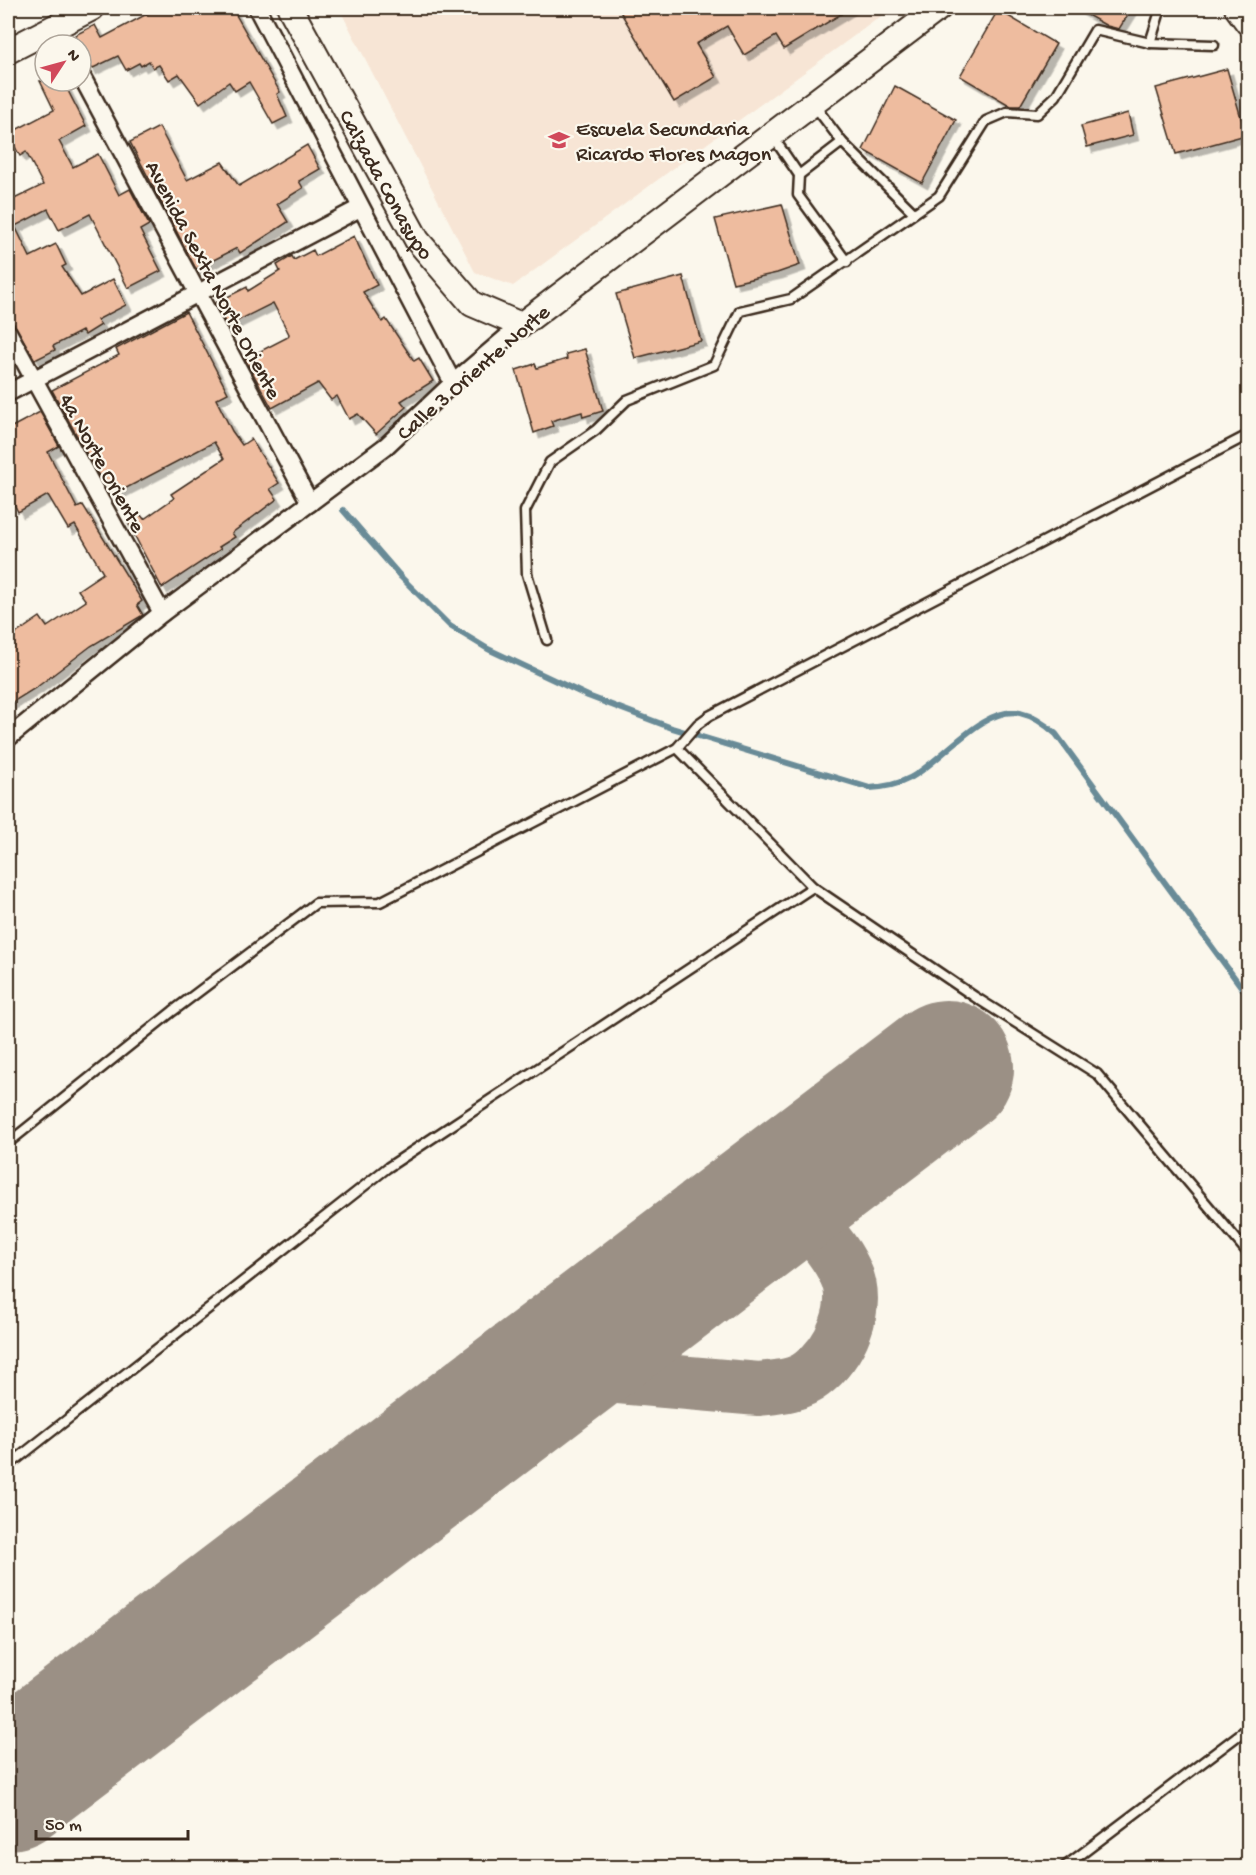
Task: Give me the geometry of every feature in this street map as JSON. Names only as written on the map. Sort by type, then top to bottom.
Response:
[{"type":"street","points":[[63,33],[92,8]]},
{"type":"street","points":[[257,8],[453,382]]},
{"type":"street","name":"Calzada Conasupo","points":[[290,8],[417,240],[472,304],[521,325]]},
{"type":"street","name":"Calle 3 Oriente Norte","points":[[9,734],[162,613],[386,446],[453,382],[521,325],[939,8]]},
{"type":"street","points":[[1237,8],[1248,23]]},
{"type":"street","points":[[8,51],[33,44]]},
{"type":"street","name":"Avenida Sexta Norte Oriente","points":[[91,93],[310,503]]},
{"type":"street","points":[[8,393],[32,378],[198,294],[360,208]]},
{"type":"street","name":"4a Norte Oriente","points":[[8,332],[162,613]]},
{"type":"lane","points":[[1150,43],[1161,8]]},
{"type":"lane","points":[[547,640],[527,574],[525,511],[550,462],[596,430],[627,400],[714,365],[741,311],[791,299],[939,196],[986,121],[1007,112],[1037,114],[1056,96],[1095,30],[1150,43],[1214,45]]},
{"type":"lane","points":[[814,105],[842,142],[913,212]]},
{"type":"lane","points":[[772,136],[799,175],[798,195],[847,262]]},
{"type":"lane","points":[[799,175],[842,142]]},
{"type":"lane","points":[[8,1143],[173,1011],[316,903],[380,902],[679,745],[698,724],[1248,435]]},
{"type":"lane","points":[[679,745],[813,887],[975,997],[1097,1074],[1248,1253]]},
{"type":"lane","points":[[8,1466],[387,1168],[813,887]]},
{"type":"lane","points":[[1063,1868],[1248,1728]]},
{"type":"shaded area","name":"Escuela Secundaria Ricardo Flores Magon","points":[[339,8],[892,8],[513,286],[475,272]]},
{"type":"building","points":[[158,8],[232,8],[280,92],[277,94],[287,117],[273,124],[249,82],[235,91],[229,82],[200,103],[179,74],[169,80],[159,65],[153,68],[149,61],[126,70],[118,56],[93,68],[93,33],[79,33],[95,25],[102,38]]},
{"type":"building","points":[[618,8],[851,8],[784,49],[776,36],[744,55],[727,26],[696,44],[716,77],[674,102]]},
{"type":"building","points":[[1075,8],[1132,8],[1119,29],[1107,26]]},
{"type":"building","points":[[998,10],[1056,44],[1020,106],[1011,106],[960,76]]},
{"type":"building","points":[[1227,69],[1246,135],[1176,154],[1156,88]]},
{"type":"building","points":[[895,86],[956,120],[922,183],[863,150]]},
{"type":"building","points":[[46,93],[69,93],[86,126],[59,141],[73,167],[98,154],[119,195],[130,189],[149,225],[140,230],[161,271],[128,288],[90,214],[59,230],[48,209],[15,226],[30,257],[56,244],[66,265],[62,267],[81,296],[113,279],[126,305],[97,320],[101,325],[85,335],[82,331],[53,346],[55,350],[35,360],[8,314],[8,202],[43,185],[26,152],[20,156],[8,134],[54,110]]},
{"type":"building","points":[[1128,113],[1133,135],[1087,147],[1081,126]]},
{"type":"building","points":[[159,127],[187,180],[222,162],[239,186],[307,145],[320,169],[299,181],[303,188],[277,204],[288,222],[240,253],[237,248],[196,269],[130,142]]},
{"type":"building","points":[[782,204],[800,265],[733,283],[715,219]]},
{"type":"building","points":[[354,236],[377,285],[363,292],[382,322],[386,319],[414,361],[419,358],[433,381],[401,401],[406,407],[376,434],[358,414],[349,419],[337,396],[331,400],[318,383],[272,408],[245,359],[288,337],[289,334],[273,303],[227,326],[215,303],[247,287],[248,291],[280,271],[277,265],[292,256],[294,260],[313,250],[316,256]]},
{"type":"building","points":[[683,276],[701,341],[635,358],[616,294]]},
{"type":"building","points":[[186,312],[228,393],[216,399],[232,431],[242,445],[251,439],[279,483],[270,489],[277,499],[232,533],[235,537],[219,547],[221,549],[162,588],[128,523],[140,514],[144,519],[174,498],[171,494],[224,459],[214,442],[113,495],[102,475],[99,476],[52,390],[119,355],[116,349]]},
{"type":"building","points":[[585,349],[603,411],[583,417],[582,412],[551,421],[553,426],[534,433],[516,370],[535,364],[537,368],[567,359],[566,354]]},
{"type":"building","points":[[40,412],[59,446],[48,452],[77,508],[83,505],[142,601],[137,605],[143,615],[91,646],[37,687],[8,705],[8,639],[40,617],[47,627],[86,601],[78,590],[103,573],[75,525],[68,529],[48,495],[18,512],[8,492],[8,429]]},
{"type":"waterway","points":[[343,510],[401,577],[450,626],[488,649],[588,696],[672,728],[870,788],[891,785],[910,778],[963,736],[992,718],[1006,713],[1020,713],[1035,719],[1056,734],[1248,996]]},
{"type":"taxiway","points":[[548,1371],[759,1389],[780,1387],[812,1374],[831,1354],[845,1328],[851,1299],[850,1285],[832,1251],[783,1193]]},
{"type":"runway","points":[[8,1782],[946,1068]]},
{"type":"place","name":"Escuela Secundaria Ricardo Flores Magon","points":[[559,140]]}]
